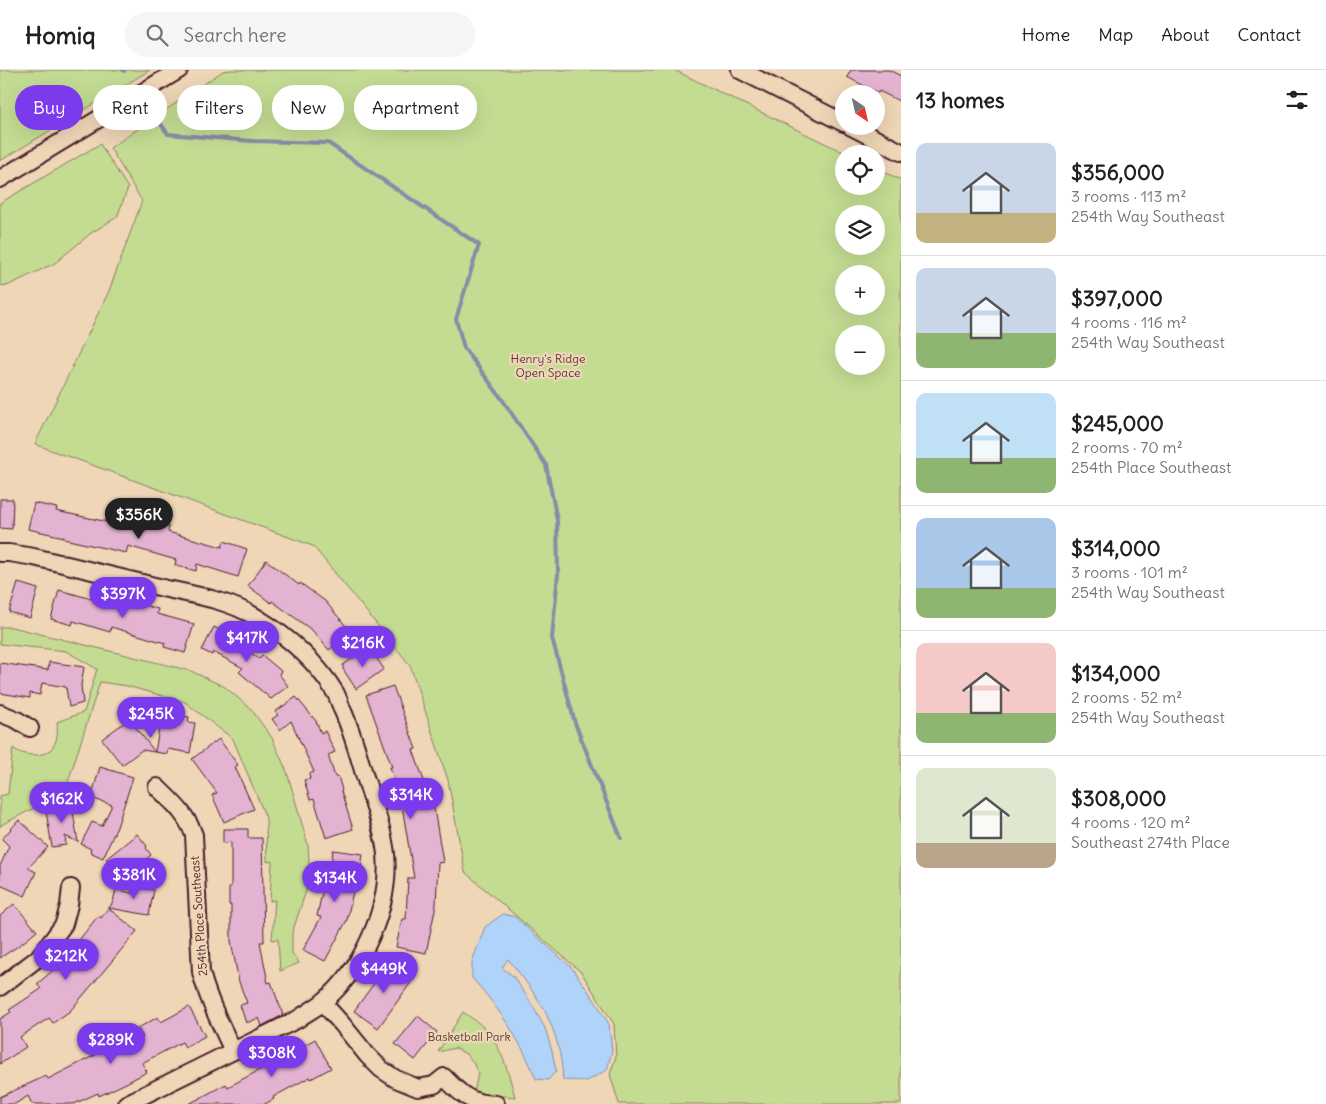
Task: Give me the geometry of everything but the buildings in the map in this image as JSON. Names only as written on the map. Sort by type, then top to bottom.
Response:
[{"type":"street","points":[[0,179],[179,70]]},
{"type":"street","points":[[740,70],[835,118]]},
{"type":"street","points":[[868,135],[901,152]]},
{"type":"street","points":[[0,553],[34,557],[218,601],[254,616],[279,632],[319,670],[335,693],[350,728],[382,835],[386,855],[386,879],[376,921],[357,964],[339,987],[323,1003],[298,1019],[126,1104]]},
{"type":"street","points":[[0,713],[30,728]]},
{"type":"street","name":"254th Place Southeast","points":[[157,787],[179,809],[189,822],[194,835],[201,972],[212,1006],[234,1051]]},
{"type":"street","points":[[0,986],[38,958],[64,924],[70,905],[71,888]]},
{"type":"street","points":[[323,1003],[381,1069],[396,1079],[418,1088],[434,1085],[444,1078],[468,1098],[478,1102],[496,1104]]},
{"type":"green space","points":[[0,70],[150,70],[125,85],[93,85],[93,105],[83,111],[83,85],[15,85],[15,130],[51,130],[0,161]]},
{"type":"green space","name":"Henry's Ridge Open Space","points":[[231,70],[674,70],[835,148],[835,195],[885,195],[885,172],[901,180],[901,1104],[619,1104],[610,1074],[616,1057],[614,1024],[581,972],[465,872],[448,780],[410,665],[313,546],[35,444],[109,291],[142,201],[110,148],[136,130],[167,130],[167,109],[177,102],[177,130],[262,130],[262,85],[202,85],[223,71]]},
{"type":"green space","points":[[100,144],[128,188],[117,217],[91,233],[55,263],[7,286],[0,285],[0,203]]},
{"type":"green space","points":[[0,627],[12,627],[191,671],[225,687],[251,709],[272,738],[287,772],[308,845],[310,879],[292,933],[292,953],[299,963],[280,971],[278,939],[272,940],[275,900],[270,901],[272,861],[267,862],[266,818],[233,739],[185,702],[127,686],[100,682],[68,782],[60,795],[0,827],[0,796],[8,794],[13,748],[22,753],[32,755],[39,755],[50,750],[56,741],[57,722],[84,712],[97,669],[66,651],[0,644]]},
{"type":"green space","name":"Basketball Park","points":[[463,1012],[478,1022],[495,1042],[510,1078],[515,1097],[474,1093],[478,1074],[473,1062],[466,1054],[455,1048],[438,1052]]},
{"type":"water","points":[[503,914],[515,917],[572,968],[595,1001],[609,1024],[612,1051],[607,1070],[587,1081],[563,1080],[558,1044],[553,1029],[539,1000],[508,959],[502,968],[513,976],[529,1000],[545,1028],[552,1051],[556,1071],[548,1080],[536,1079],[524,1052],[509,1026],[472,978],[472,962],[485,927]]},
{"type":"waterway","points":[[165,130],[168,134],[252,141],[328,143],[479,245],[456,319],[464,348],[502,399],[546,465],[557,520],[558,574],[552,638],[575,723],[621,838]]}]
